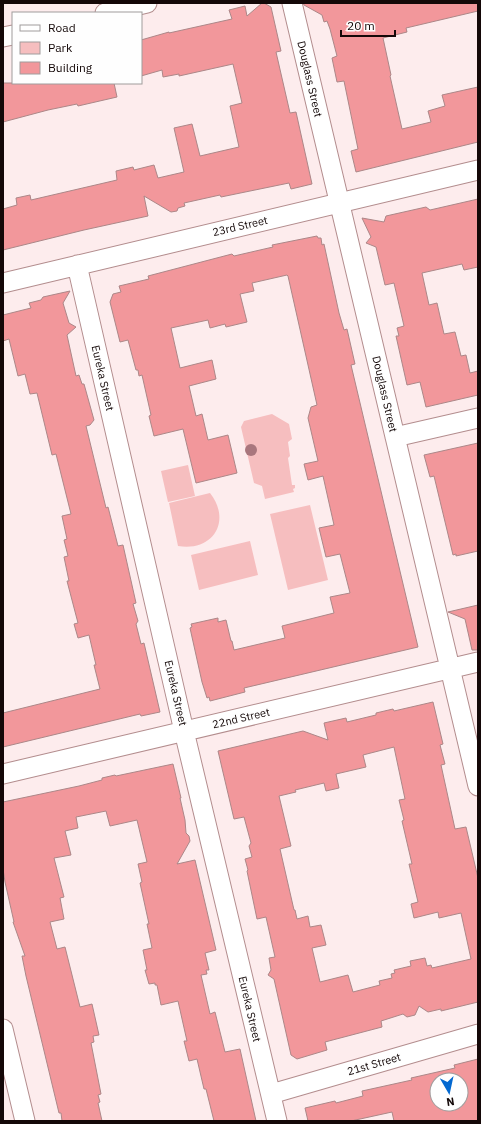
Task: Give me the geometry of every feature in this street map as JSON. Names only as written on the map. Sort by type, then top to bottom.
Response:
[{"type":"street","points":[[109,12],[147,3]]},
{"type":"street","name":"Douglass Street","points":[[292,3],[478,786]]},
{"type":"street","name":"23rd Street","points":[[3,283],[478,170]]},
{"type":"street","name":"Eureka Street","points":[[77,265],[184,731],[277,1121]]},
{"type":"street","points":[[395,438],[478,418]]},
{"type":"street","name":"22nd Street","points":[[3,774],[478,662]]},
{"type":"street","points":[[3,1029],[25,1121]]},
{"type":"street","name":"21st Street","points":[[270,1094],[478,1034]]},
{"type":"green space","points":[[272,414],[289,424],[292,439],[288,442],[290,456],[288,458],[292,485],[295,485],[295,488],[293,489],[294,492],[265,499],[262,486],[254,483],[241,427],[244,421]]},
{"type":"green space","points":[[188,465],[195,496],[168,502],[161,471]]},
{"type":"green space","points":[[210,493],[219,514],[219,524],[215,532],[209,539],[201,544],[190,547],[178,546],[169,503]]},
{"type":"green space","points":[[310,505],[328,580],[288,590],[270,514]]},
{"type":"green space","points":[[250,541],[258,575],[199,590],[191,555]]},
{"type":"building","points":[[262,3],[271,7],[281,51],[276,52],[290,113],[296,112],[312,184],[291,189],[289,183],[221,197],[220,195],[184,203],[185,206],[178,208],[177,211],[171,212],[144,196],[148,216],[3,250],[3,209],[17,205],[16,198],[30,195],[31,200],[117,180],[116,171],[133,167],[134,170],[154,165],[158,178],[184,172],[174,128],[192,124],[200,156],[239,147],[230,106],[242,103],[233,64],[179,76],[179,74],[163,77],[162,70],[142,76],[142,40],[169,32],[232,19],[229,10],[245,6],[247,16]]},
{"type":"building","points":[[303,3],[478,3],[478,11],[406,28],[407,32],[383,38],[402,129],[431,122],[428,111],[445,106],[442,95],[478,87],[478,142],[356,172],[351,151],[358,149],[344,81],[337,82],[332,58],[337,56],[330,29],[327,21],[324,22],[322,15]]},
{"type":"building","points":[[3,83],[114,84],[117,97],[78,106],[77,104],[48,110],[3,122]]},
{"type":"building","points":[[478,199],[478,267],[464,270],[462,264],[422,273],[429,305],[437,303],[444,334],[455,332],[461,356],[466,355],[470,373],[478,371],[478,395],[426,407],[420,382],[407,385],[396,336],[399,336],[397,328],[404,326],[394,283],[385,285],[376,247],[366,243],[371,237],[362,218],[384,222],[386,216],[426,207],[430,210]]},
{"type":"building","points":[[317,236],[318,238],[321,238],[322,245],[324,244],[339,313],[344,330],[347,329],[355,364],[351,365],[418,647],[244,688],[245,692],[210,701],[209,697],[207,698],[202,682],[190,628],[192,627],[191,624],[218,618],[218,622],[226,620],[234,650],[285,638],[282,626],[334,613],[330,597],[350,593],[340,554],[326,557],[319,528],[334,525],[323,476],[308,480],[304,464],[318,461],[308,418],[311,407],[317,405],[288,276],[252,283],[254,291],[240,294],[247,322],[226,327],[225,324],[210,328],[208,320],[171,328],[180,368],[212,360],[216,379],[189,386],[196,416],[202,414],[208,440],[228,435],[237,473],[196,483],[183,429],[154,436],[142,375],[139,376],[138,370],[136,370],[128,340],[120,342],[110,302],[113,294],[121,292],[119,286],[149,279],[148,276],[232,254],[234,256],[273,247],[272,245]]},
{"type":"building","points":[[70,291],[63,303],[69,323],[76,327],[67,335],[76,376],[79,375],[82,384],[84,384],[94,420],[90,425],[86,426],[106,508],[108,507],[118,546],[123,545],[136,603],[133,604],[138,621],[136,624],[141,644],[144,643],[160,712],[141,716],[140,714],[3,747],[3,713],[100,689],[89,635],[78,638],[74,624],[78,623],[67,581],[69,581],[64,557],[68,556],[64,540],[67,539],[62,516],[71,514],[56,454],[52,455],[37,393],[30,394],[25,374],[18,376],[9,339],[3,341],[3,315],[31,308],[29,303],[41,300],[43,297]]},
{"type":"building","points":[[478,443],[478,551],[456,556],[456,554],[453,555],[434,476],[430,477],[424,455]]},
{"type":"building","points":[[478,605],[478,650],[472,650],[465,619],[448,612]]},
{"type":"building","points":[[433,702],[443,744],[440,745],[445,764],[441,765],[455,829],[466,827],[478,878],[478,1002],[441,1011],[441,1009],[428,1012],[419,1006],[415,1015],[407,1017],[403,1014],[381,1021],[382,1027],[325,1042],[327,1050],[297,1059],[291,1055],[274,979],[268,975],[271,970],[269,958],[275,957],[266,917],[257,919],[245,859],[252,857],[249,846],[251,843],[244,817],[234,819],[218,751],[303,731],[328,740],[324,723],[346,718],[347,722],[393,709],[394,711]],"holes":[[[394,747],[405,799],[399,800],[404,820],[402,821],[412,864],[409,864],[418,902],[411,904],[414,918],[438,912],[439,918],[461,913],[471,959],[432,968],[431,965],[427,966],[425,958],[410,961],[411,966],[394,970],[395,973],[391,974],[392,978],[379,981],[380,985],[353,992],[348,975],[320,982],[312,948],[326,945],[321,925],[310,927],[308,916],[297,919],[294,910],[280,849],[291,846],[279,796],[296,792],[295,790],[324,783],[326,791],[339,788],[336,774],[366,767],[363,755]]]},
{"type":"building","points":[[173,764],[181,798],[186,833],[189,836],[190,841],[177,864],[195,860],[216,950],[205,953],[209,970],[206,970],[207,974],[201,975],[210,1014],[215,1012],[225,1052],[240,1049],[256,1121],[214,1121],[197,1059],[189,1061],[184,1041],[187,1041],[178,1001],[161,1005],[157,985],[155,985],[155,983],[149,984],[145,970],[147,970],[143,950],[152,948],[138,864],[147,862],[137,820],[110,826],[106,811],[76,817],[78,828],[65,831],[71,855],[54,858],[64,897],[60,898],[64,919],[50,922],[57,949],[65,947],[80,1007],[92,1004],[99,1035],[93,1036],[94,1042],[91,1043],[101,1094],[98,1095],[100,1102],[98,1103],[102,1121],[62,1121],[26,976],[22,956],[25,956],[13,922],[5,882],[3,869],[3,802],[79,786],[115,775]]},
{"type":"building","points":[[478,1059],[478,1121],[394,1121],[392,1112],[351,1121],[308,1121],[305,1108],[335,1101],[336,1103],[363,1096],[362,1091],[412,1080],[411,1078],[429,1074],[429,1112],[469,1112],[469,1072],[437,1072],[455,1068],[454,1065]]}]
